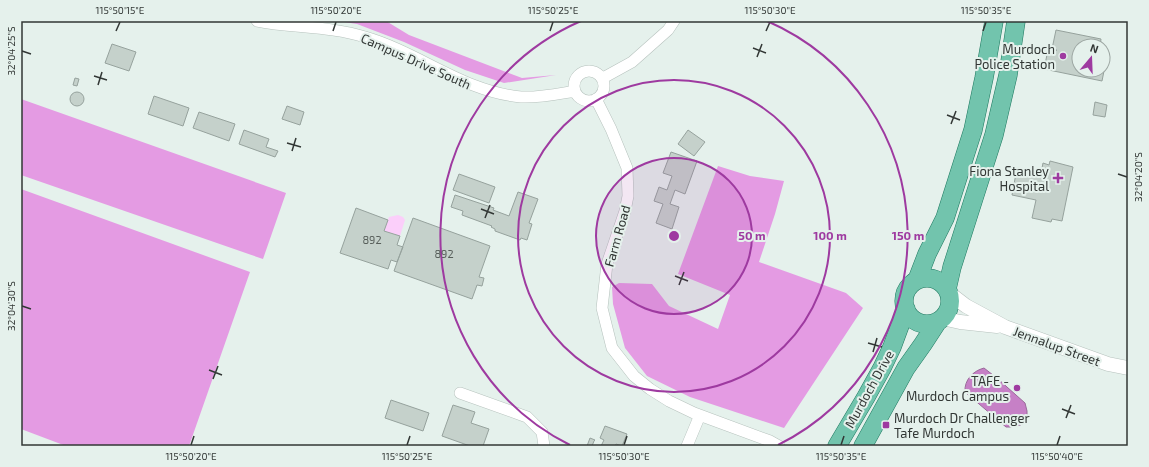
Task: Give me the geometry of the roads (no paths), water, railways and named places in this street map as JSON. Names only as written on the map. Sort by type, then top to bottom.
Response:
[{"type":"main road","name":"Murdoch Drive","points":[[863,446],[906,368],[940,319],[948,311],[950,299],[948,291],[952,267],[994,135],[1008,75],[1016,21]]},
{"type":"main road","name":"Murdoch Drive","points":[[837,446],[889,354],[906,309],[905,296],[912,284],[917,280],[927,254],[945,218],[973,130],[994,22]]},
{"type":"main road","points":[[973,130],[994,135]]},
{"type":"main road","points":[[917,280],[924,278],[937,280],[943,284],[948,291]]},
{"type":"main road","points":[[906,309],[910,316],[923,323],[931,323],[940,319]]},
{"type":"street","name":"Campus Drive South","points":[[257,21],[346,32],[366,37],[397,49],[467,84],[497,93],[522,97],[544,96],[575,91]]},
{"type":"street","points":[[603,78],[632,62],[668,30],[674,21]]},
{"type":"street","points":[[584,71],[594,71],[600,74],[603,78],[604,90],[601,96],[596,99],[591,101],[580,98],[575,91],[574,85],[576,78],[584,71]]},
{"type":"street","name":"Farm Road","points":[[596,99],[611,129],[627,168],[628,196],[625,211],[607,264],[602,308],[612,348],[634,376],[650,389],[669,401],[700,415],[770,441],[779,446]]},
{"type":"street","name":"Jennalup Street","points":[[948,291],[966,306],[1005,327],[1108,364],[1128,368]]},
{"type":"street","name":"Jennalup Street","points":[[940,319],[1005,327]]},
{"type":"street","name":"Jennalup Street","points":[[1108,364],[1128,376]]},
{"type":"street","points":[[460,393],[527,417],[542,432],[544,446]]},
{"type":"street","points":[[686,446],[700,415]]},
{"type":"place","name":"Murdoch Police Station","points":[[1063,56]]},
{"type":"place","name":"Fiona Stanley Hospital","points":[[1058,178]]},
{"type":"place","name":"TAFE - Murdoch Campus","points":[[1017,388]]},
{"type":"place","name":"Murdoch Dr Challenger Tafe Murdoch","points":[[886,425]]}]
